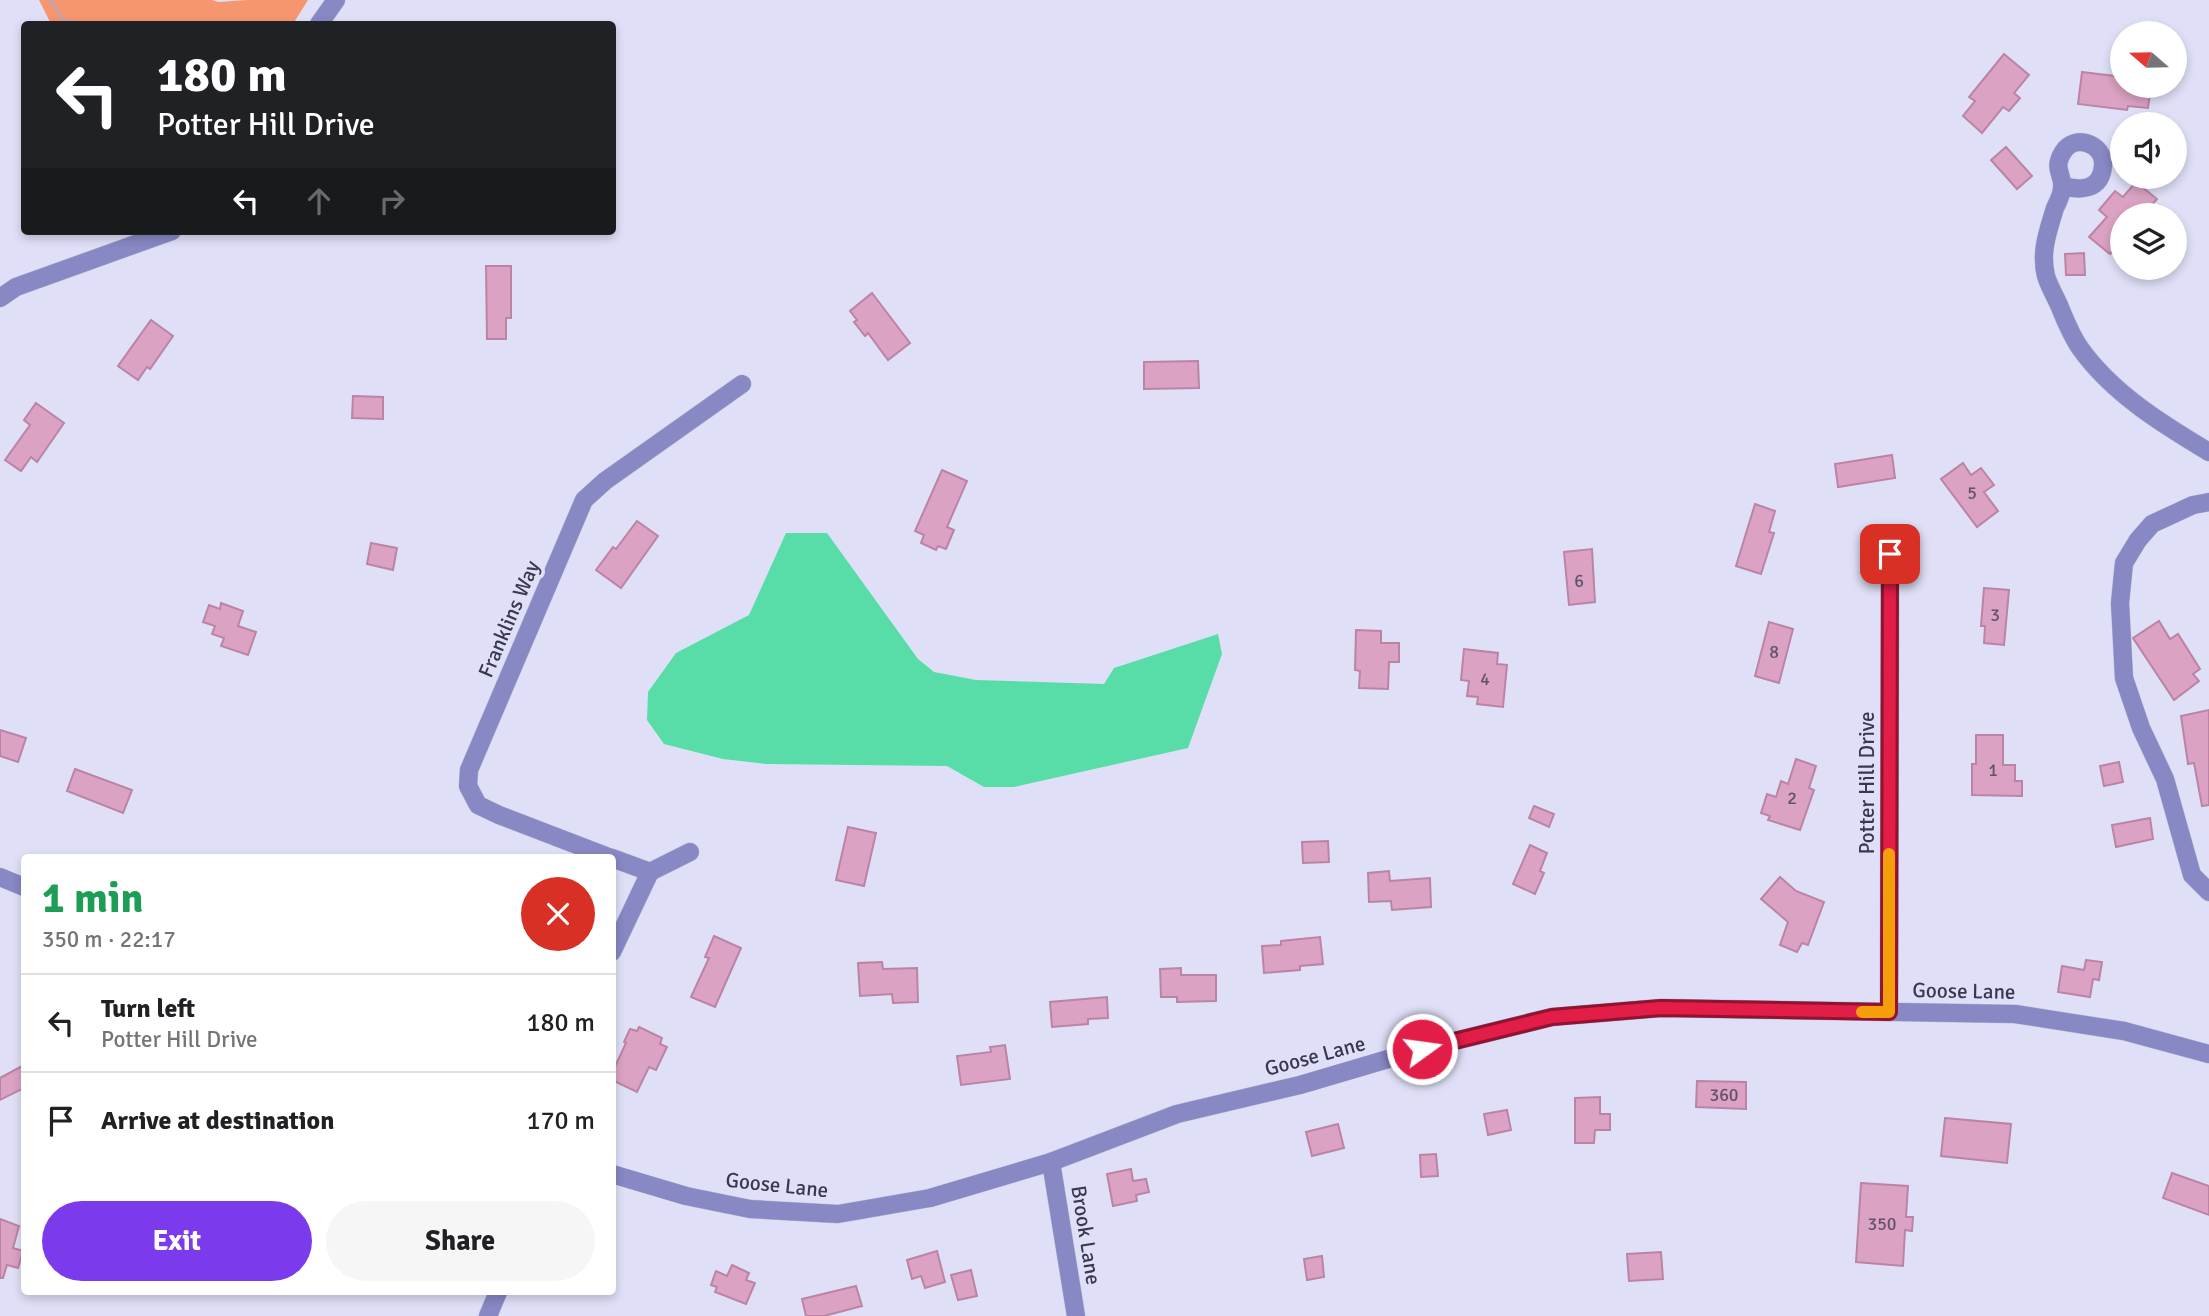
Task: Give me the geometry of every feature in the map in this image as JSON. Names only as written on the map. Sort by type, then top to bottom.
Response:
[{"type":"street","points":[[321,21],[336,0]]},
{"type":"street","points":[[2063,186],[2043,247],[2046,276],[2080,348],[2110,383],[2176,432],[2209,452]]},
{"type":"street","points":[[0,298],[16,287],[161,235]]},
{"type":"street","name":"Franklins Way","points":[[601,854],[478,805],[468,786],[469,771],[584,500],[605,481],[742,384]]},
{"type":"street","points":[[2209,502],[2193,505],[2152,524],[2138,540],[2124,564],[2120,603],[2124,677],[2141,728],[2165,779],[2192,876],[2209,892]]},
{"type":"street","name":"Potter Hill Drive","points":[[1889,1012],[1890,554]]},
{"type":"street","points":[[616,944],[650,872],[690,852]]},
{"type":"street","name":"Franklins Way","points":[[616,859],[650,872]]},
{"type":"street","points":[[0,877],[21,886]]},
{"type":"street","name":"Goose Lane","points":[[616,1175],[686,1196],[750,1209],[838,1214],[930,1198],[1051,1162],[1177,1114],[1300,1085],[1422,1049],[1552,1017],[1661,1008],[2015,1014],[2124,1031],[2209,1054]]},
{"type":"street","name":"Brook Lane","points":[[1051,1162],[1076,1316]]},
{"type":"street","points":[[488,1316],[497,1295]]},
{"type":"path","points":[[50,0],[62,18],[68,21]]},
{"type":"shaded area","points":[[39,0],[308,0],[295,21],[50,21]]},
{"type":"shaded area","points":[[786,533],[827,533],[918,659],[934,672],[976,680],[1104,684],[1114,668],[1218,634],[1222,654],[1188,748],[1014,787],[984,787],[947,766],[766,764],[723,759],[664,744],[647,720],[648,692],[676,653],[749,615]]},
{"type":"building","points":[[2004,54],[2029,75],[2014,93],[2020,98],[2009,111],[2003,107],[1982,133],[1963,116],[1975,101],[1969,97]]},
{"type":"building","points":[[2082,72],[2110,75],[2110,98],[2149,98],[2148,108],[2128,106],[2127,110],[2078,104]]},
{"type":"building","points":[[2006,147],[2032,176],[2017,189],[1991,160]]},
{"type":"building","points":[[2130,189],[2145,189],[2157,199],[2154,203],[2110,203],[2110,254],[2089,237],[2107,217],[2099,210],[2115,191],[2123,197]]},
{"type":"building","points":[[2084,253],[2085,275],[2066,275],[2065,254]]},
{"type":"building","points":[[486,266],[511,266],[511,318],[506,318],[506,339],[487,339]]},
{"type":"building","points":[[872,293],[910,343],[888,360],[868,333],[865,336],[854,322],[857,320],[850,311]]},
{"type":"building","points":[[151,320],[173,336],[150,369],[147,367],[138,380],[118,366]]},
{"type":"building","points":[[1198,361],[1199,388],[1144,389],[1144,362]]},
{"type":"building","points":[[353,396],[383,397],[383,419],[352,418]]},
{"type":"building","points":[[36,403],[64,423],[37,462],[31,457],[21,471],[5,460],[30,425],[24,420]]},
{"type":"building","points":[[1892,455],[1895,478],[1838,487],[1835,464]]},
{"type":"building","points":[[1963,463],[1971,475],[1981,468],[1994,485],[1984,492],[1998,511],[1977,527],[1941,479]]},
{"type":"building","points":[[942,470],[967,481],[947,527],[954,530],[946,549],[938,546],[936,550],[921,543],[924,535],[915,531]]},
{"type":"building","points":[[1755,504],[1775,511],[1769,532],[1774,533],[1761,574],[1736,566]]},
{"type":"building","points":[[637,521],[658,536],[621,588],[596,570]]},
{"type":"building","points":[[371,543],[397,548],[393,570],[367,564]]},
{"type":"building","points":[[1592,549],[1595,602],[1569,605],[1564,552]]},
{"type":"building","points":[[1984,588],[2009,590],[2004,645],[1984,643],[1985,626],[1981,626]]},
{"type":"building","points":[[221,603],[243,611],[238,626],[256,632],[248,655],[221,646],[224,638],[212,634],[215,626],[203,622],[209,605],[220,609]]},
{"type":"building","points":[[2159,621],[2170,639],[2178,634],[2200,669],[2193,674],[2199,681],[2174,700],[2133,638]]},
{"type":"building","points":[[1769,622],[1793,629],[1779,683],[1755,676]]},
{"type":"building","points":[[1356,630],[1381,631],[1381,643],[1399,643],[1399,662],[1389,662],[1388,689],[1359,688],[1360,671],[1355,670]]},
{"type":"building","points":[[1464,649],[1498,653],[1497,664],[1507,665],[1503,707],[1477,704],[1478,697],[1467,696],[1469,681],[1461,680]]},
{"type":"building","points":[[2209,710],[2209,805],[2202,806],[2194,763],[2188,764],[2181,716]]},
{"type":"building","points":[[0,730],[26,738],[18,762],[0,756]]},
{"type":"building","points":[[1976,735],[2003,735],[2003,765],[2015,765],[2015,781],[2022,781],[2022,796],[1972,795]]},
{"type":"building","points":[[1796,759],[1816,766],[1809,788],[1814,790],[1800,830],[1768,820],[1770,816],[1761,813],[1767,794],[1776,797],[1781,781],[1788,784]]},
{"type":"building","points":[[2119,762],[2123,782],[2104,786],[2100,766]]},
{"type":"building","points":[[75,769],[132,790],[123,813],[67,791]]},
{"type":"building","points":[[1534,806],[1554,814],[1549,827],[1529,818]]},
{"type":"building","points":[[2150,818],[2153,839],[2116,847],[2112,825]]},
{"type":"building","points":[[848,827],[876,833],[864,886],[836,880]]},
{"type":"building","points":[[1328,841],[1329,862],[1303,863],[1302,842]]},
{"type":"building","points":[[1530,845],[1547,853],[1540,871],[1544,873],[1535,894],[1513,884]]},
{"type":"building","points":[[1389,871],[1390,881],[1430,878],[1431,907],[1392,910],[1391,901],[1369,902],[1368,873]]},
{"type":"building","points":[[1780,877],[1796,891],[1824,902],[1808,945],[1802,943],[1797,952],[1780,945],[1788,922],[1761,899]]},
{"type":"building","points":[[714,936],[741,948],[715,1007],[691,997],[709,958],[705,957]]},
{"type":"building","points":[[1320,937],[1323,964],[1300,966],[1300,970],[1264,973],[1262,946]]},
{"type":"building","points":[[2086,960],[2102,962],[2099,980],[2093,979],[2090,997],[2058,992],[2062,966],[2084,970]]},
{"type":"building","points":[[882,962],[883,969],[917,968],[918,1002],[893,1003],[892,994],[860,996],[858,963]]},
{"type":"building","points":[[1181,968],[1181,975],[1216,975],[1216,1001],[1177,1002],[1177,997],[1161,997],[1160,969]]},
{"type":"building","points":[[1107,997],[1108,1018],[1088,1019],[1088,1024],[1052,1027],[1050,1002]]},
{"type":"building","points":[[639,1027],[662,1038],[660,1044],[667,1047],[656,1070],[649,1067],[637,1092],[616,1082],[616,1064],[630,1029],[637,1031]]},
{"type":"building","points":[[1005,1045],[1010,1079],[961,1085],[957,1056],[991,1052],[990,1047]]},
{"type":"building","points":[[21,1067],[21,1090],[0,1100],[0,1078]]},
{"type":"building","points":[[1697,1081],[1746,1082],[1746,1109],[1696,1107]]},
{"type":"building","points":[[1600,1097],[1600,1114],[1610,1114],[1610,1130],[1595,1130],[1594,1143],[1575,1143],[1575,1098]]},
{"type":"building","points":[[1507,1110],[1511,1130],[1488,1135],[1484,1114]]},
{"type":"building","points":[[1945,1118],[2011,1124],[2007,1163],[1941,1156]]},
{"type":"building","points":[[1338,1124],[1344,1148],[1312,1156],[1306,1132]]},
{"type":"building","points":[[1436,1154],[1438,1176],[1421,1177],[1420,1155]]},
{"type":"building","points":[[1131,1169],[1133,1181],[1146,1179],[1149,1192],[1136,1195],[1137,1201],[1113,1206],[1107,1174]]},
{"type":"building","points":[[2172,1173],[2209,1186],[2209,1215],[2163,1198]]},
{"type":"building","points":[[1861,1183],[1908,1186],[1906,1217],[1913,1217],[1912,1231],[1905,1230],[1903,1266],[1856,1262]]},
{"type":"building","points":[[0,1219],[19,1226],[13,1248],[21,1250],[21,1258],[18,1268],[7,1265],[3,1278],[0,1278]]},
{"type":"building","points":[[937,1251],[945,1282],[925,1288],[921,1276],[912,1279],[907,1260]]},
{"type":"building","points":[[1661,1252],[1663,1279],[1629,1281],[1627,1254]]},
{"type":"building","points":[[1322,1256],[1324,1277],[1307,1280],[1304,1259]]},
{"type":"building","points":[[732,1265],[749,1273],[746,1280],[755,1283],[746,1304],[715,1292],[717,1287],[711,1285],[716,1271],[727,1276]]},
{"type":"building","points":[[971,1270],[977,1296],[958,1300],[951,1275]]},
{"type":"building","points":[[856,1286],[862,1306],[824,1316],[806,1316],[802,1299]]},
{"type":"slow traffic","points":[[1862,1012],[1889,1012],[1889,854]]},
{"type":"route","points":[[1422,1049],[1552,1017],[1661,1008],[1889,1012],[1890,554]]}]
